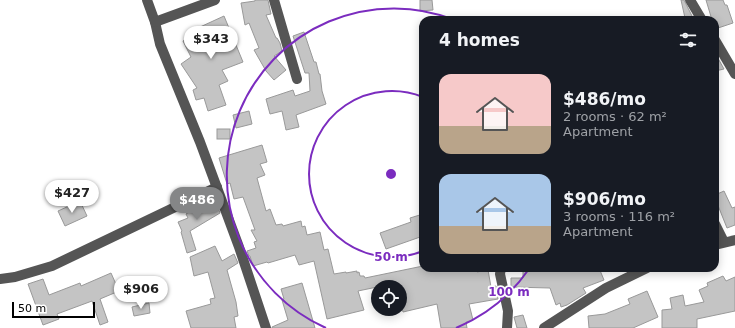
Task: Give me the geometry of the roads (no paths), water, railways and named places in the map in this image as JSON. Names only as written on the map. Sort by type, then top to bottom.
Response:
[{"type":"street","points":[[147,0],[155,22],[160,44],[217,187],[266,328]]},
{"type":"street","points":[[155,22],[215,0]]},
{"type":"street","points":[[274,0],[297,79]]},
{"type":"street","points":[[690,0],[700,16]]},
{"type":"street","points":[[719,47],[735,74]]},
{"type":"street","points":[[0,280],[52,266],[217,187]]},
{"type":"street","points":[[720,243],[735,240]]},
{"type":"street","points":[[500,272],[508,311],[507,328]]},
{"type":"street","points":[[544,328],[606,288],[639,272]]}]
